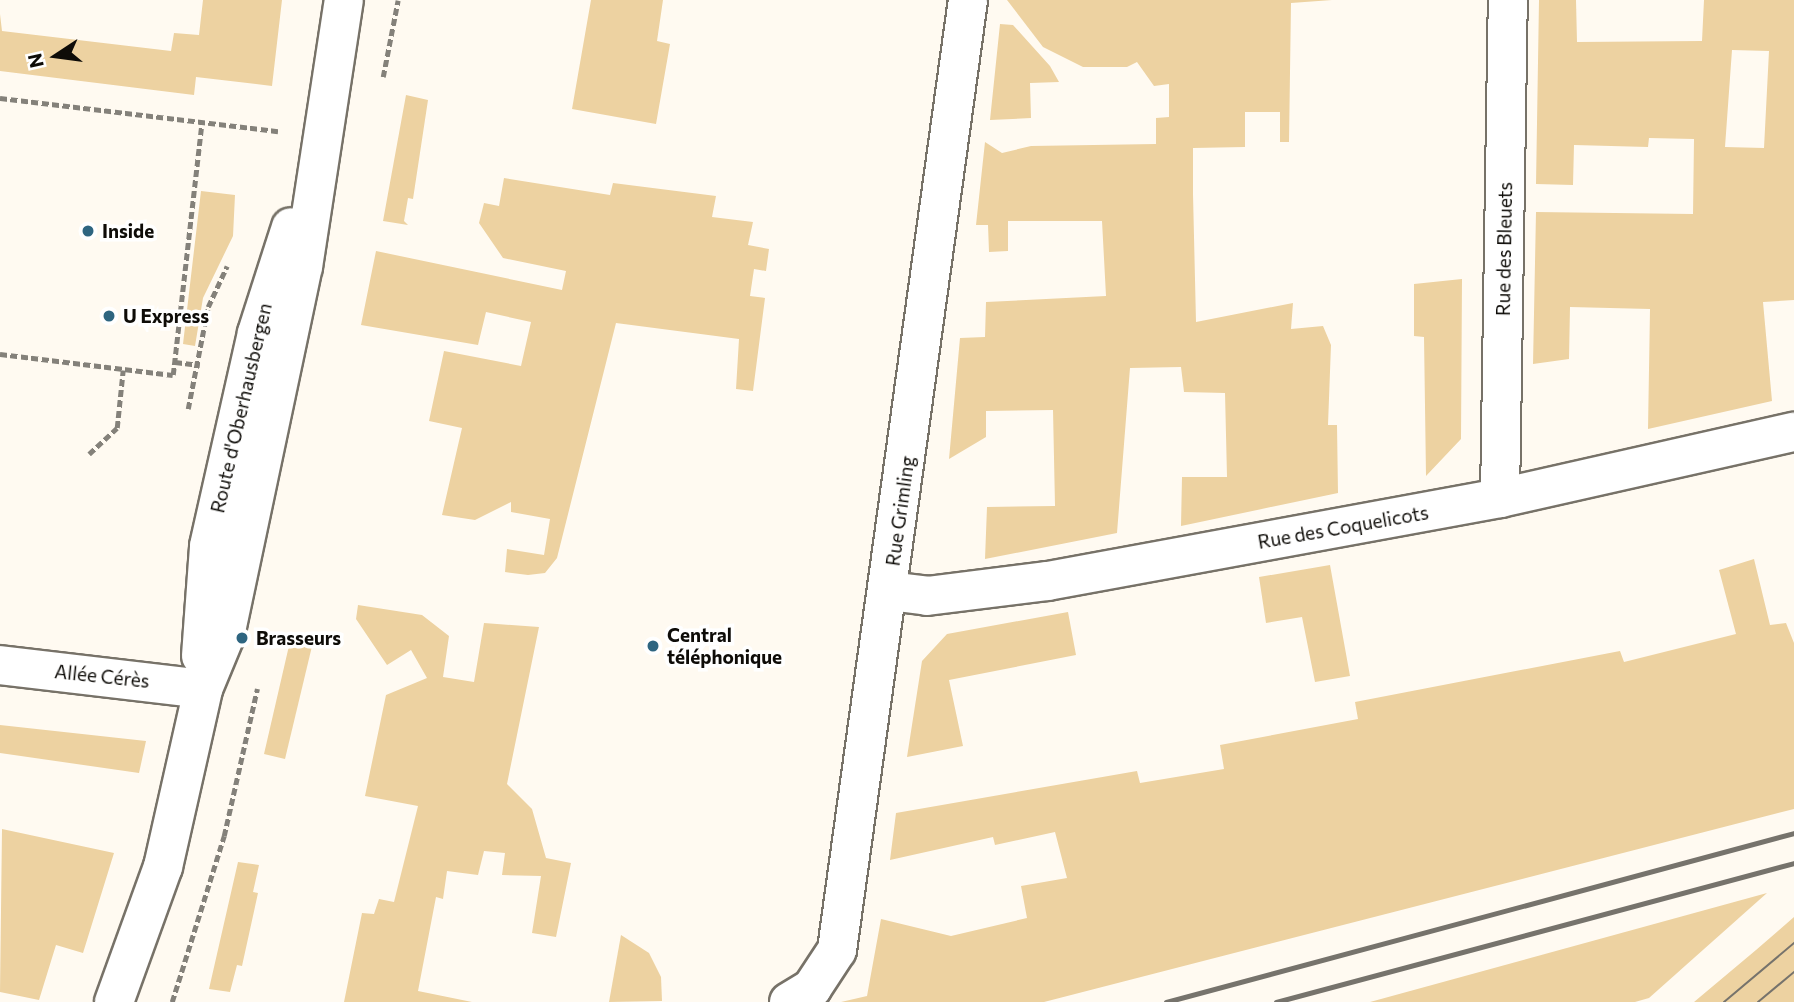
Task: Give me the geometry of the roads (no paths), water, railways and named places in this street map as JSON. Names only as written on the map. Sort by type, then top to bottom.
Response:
[{"type":"street","name":"Route d'Oberhausbergen","points":[[114,1002],[163,867],[203,689],[202,620],[209,546],[257,333],[321,135],[344,0]]},
{"type":"street","name":"Rue Grimling","points":[[789,1002],[811,988],[836,950],[889,591],[968,0]]},
{"type":"street","name":"Rue des Bleuets","points":[[1500,498],[1508,0]]},
{"type":"street","name":"Rue des Coquelicots","points":[[889,591],[927,596],[989,590],[1500,498],[1794,432]]},
{"type":"street","name":"Allée Cérès","points":[[0,665],[203,689]]},
{"type":"tram line","points":[[1724,1002],[1794,943]]},
{"type":"tram line","points":[[1758,1002],[1794,972]]},
{"type":"railway","points":[[1166,1002],[1794,833]]},
{"type":"railway","points":[[1276,1002],[1794,863]]},
{"type":"place","name":"Inside","points":[[88,231]]},
{"type":"place","name":"U Express","points":[[109,316]]},
{"type":"place","name":"Brasseurs","points":[[242,638]]},
{"type":"place","name":"Central téléphonique","points":[[653,646]]}]
